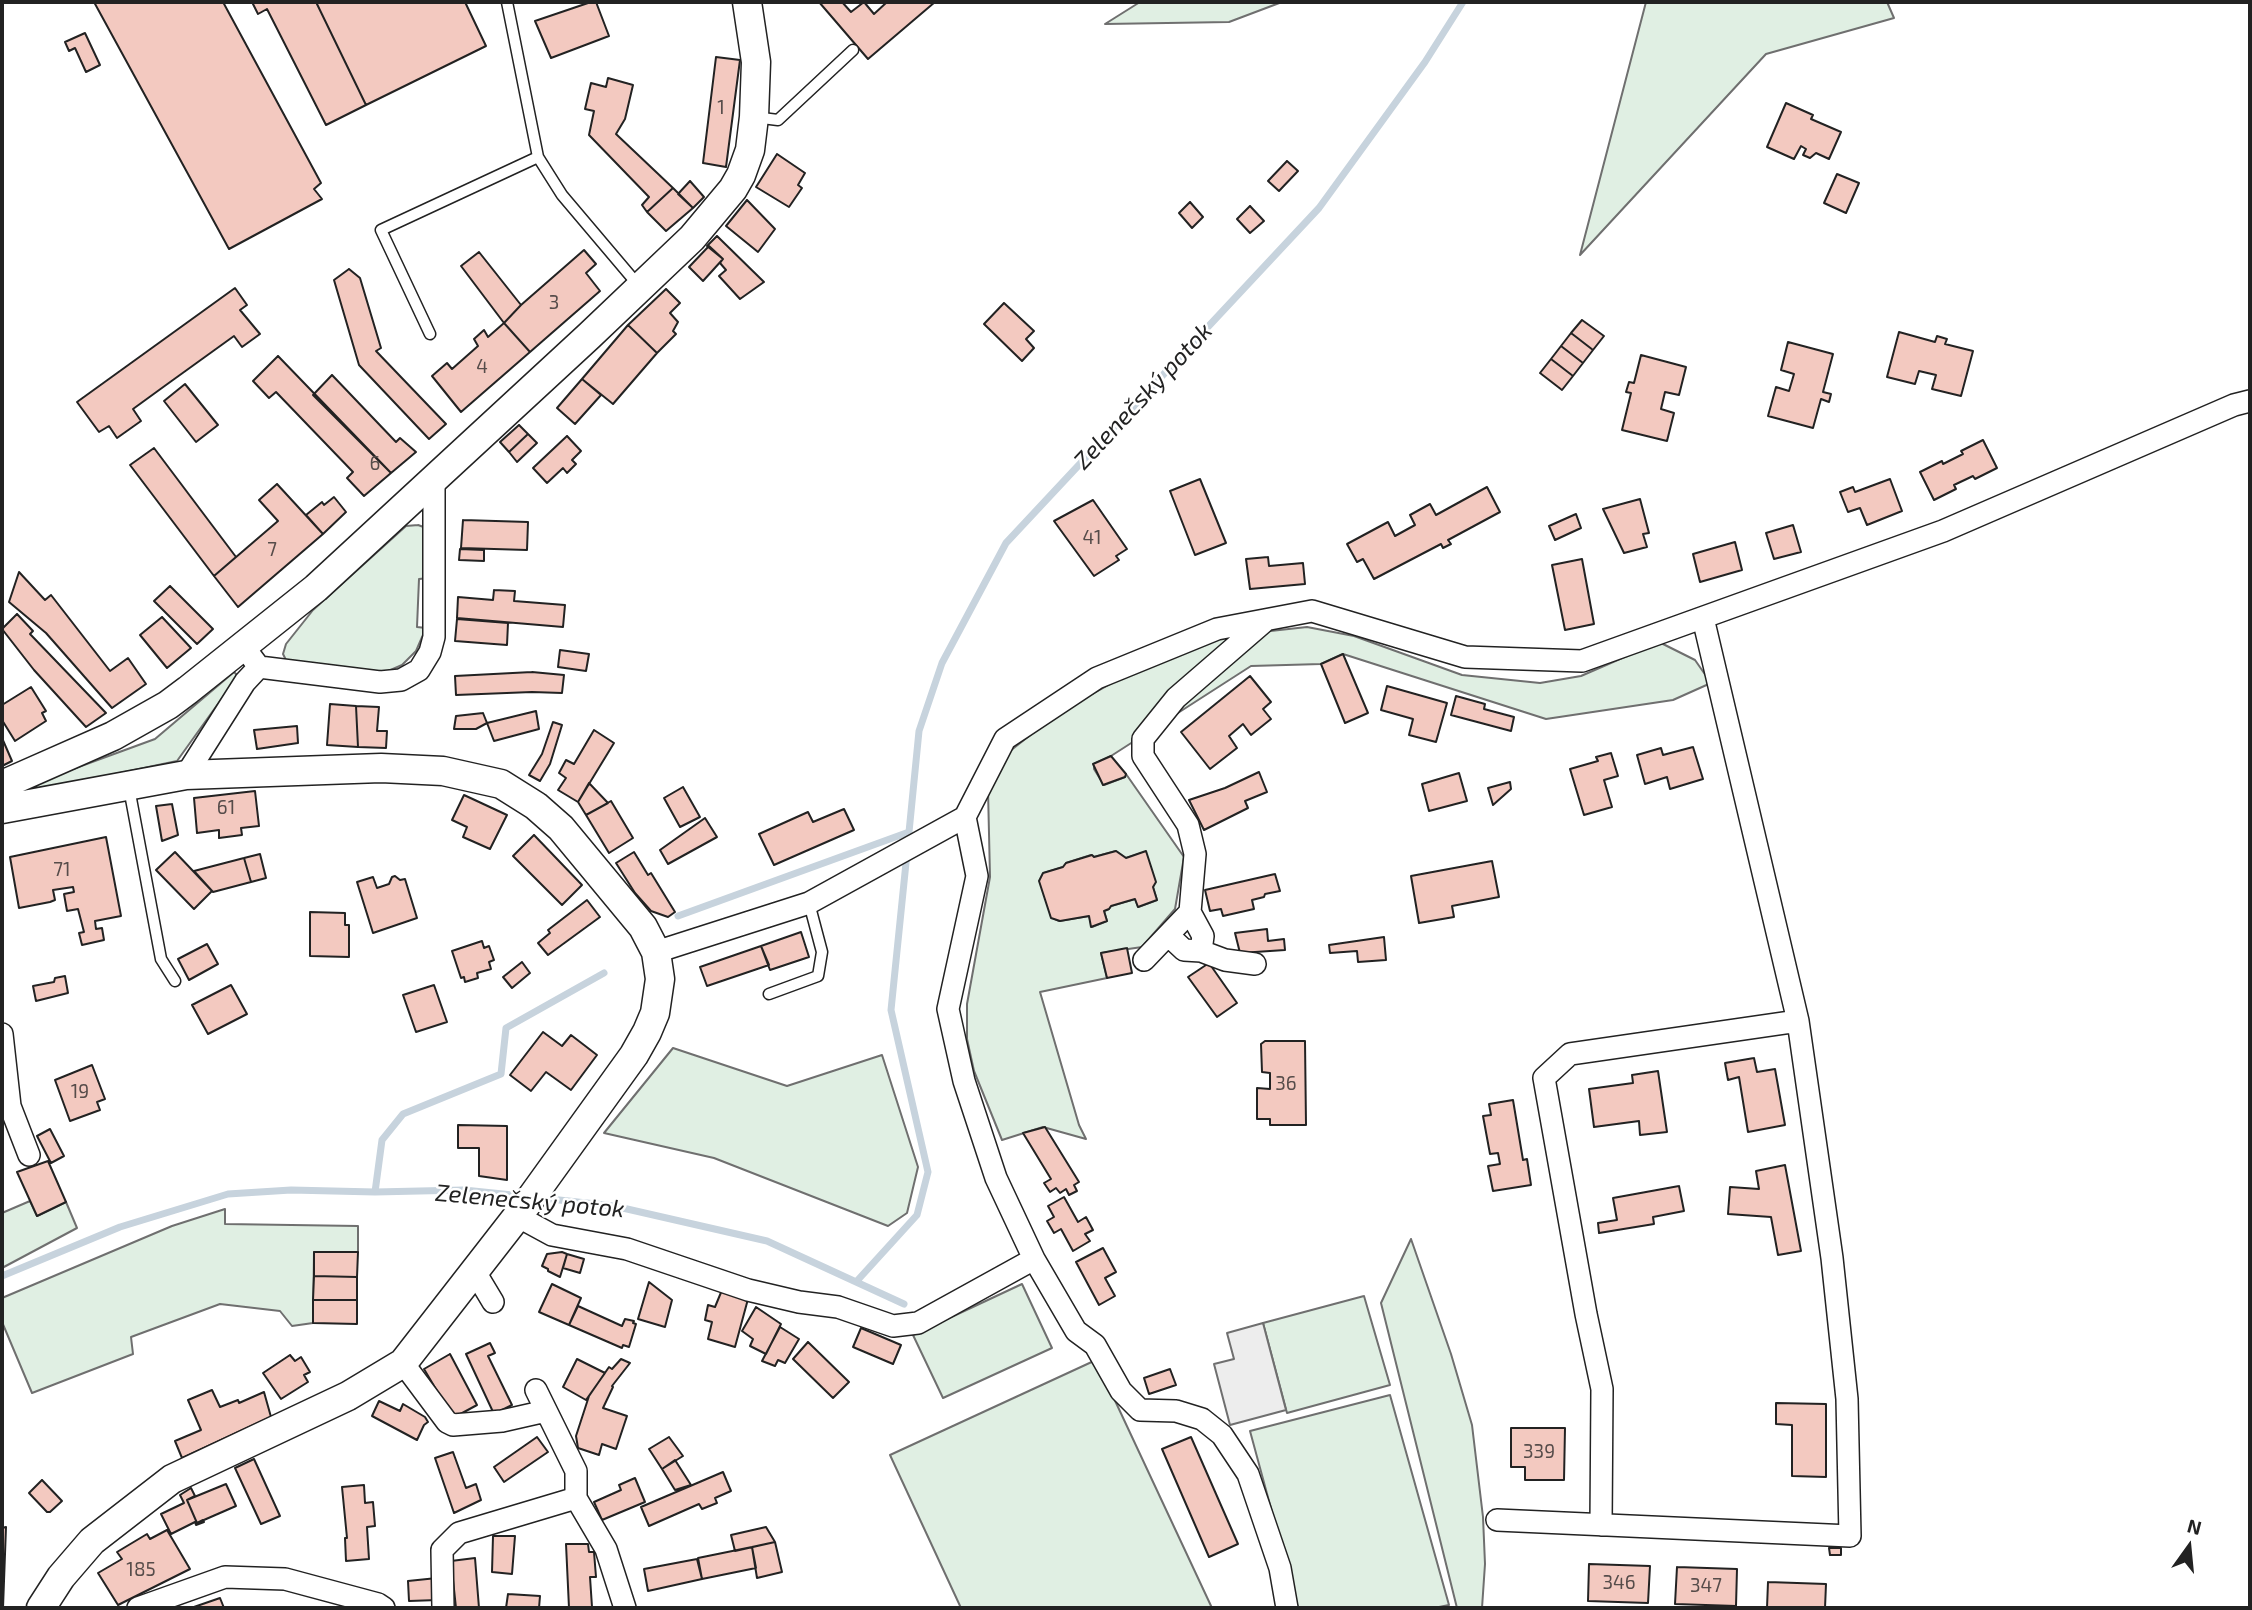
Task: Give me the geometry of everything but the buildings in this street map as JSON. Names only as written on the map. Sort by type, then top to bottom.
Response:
[{"type":"street","points":[[2,785],[113,736],[188,690],[251,656],[316,588],[692,238],[733,189],[746,161],[754,117],[756,62],[747,2]]},
{"type":"street","points":[[656,952],[809,903],[965,817],[1005,739],[1097,678],[1217,629],[1312,611],[1465,657],[1582,661],[1943,531],[2234,405],[2250,401]]},
{"type":"street","points":[[251,656],[380,682],[401,680],[419,670],[430,652],[434,637],[434,478]]},
{"type":"street","points":[[1497,1520],[1850,1536],[1847,1399],[1832,1258],[1798,1021],[1703,618]]},
{"type":"street","points":[[1201,951],[1203,936],[1190,912],[1195,854],[1188,825],[1143,755],[1143,739],[1176,698],[1266,620]]},
{"type":"street","points":[[186,775],[245,682],[251,656]]},
{"type":"street","points":[[2,809],[186,775],[381,768],[443,771],[501,784],[536,806],[561,828],[643,927],[656,952],[659,965],[659,993],[648,1032],[527,1203],[403,1363],[348,1396],[173,1479],[92,1541],[61,1577],[41,1608]]},
{"type":"street","points":[[965,817],[977,876],[947,1009],[964,1081],[996,1178],[1034,1259],[1076,1331],[1096,1345],[1121,1391],[1140,1410],[1176,1411],[1202,1419],[1222,1435],[1248,1474],[1280,1568],[1287,1608]]},
{"type":"street","points":[[1144,961],[1190,912]]},
{"type":"street","points":[[1169,936],[1184,950],[1201,951],[1225,960],[1255,964]]},
{"type":"street","points":[[1601,1525],[1602,1389],[1544,1078],[1570,1054],[1798,1021]]},
{"type":"street","points":[[2,1034],[10,1106],[29,1155]]},
{"type":"street","points":[[527,1203],[552,1235],[627,1249],[748,1290],[799,1302],[838,1307],[893,1326],[918,1323],[1034,1259]]},
{"type":"street","points":[[475,1272],[493,1302]]},
{"type":"street","points":[[403,1363],[447,1422],[453,1425],[502,1421],[546,1411]]},
{"type":"street","points":[[536,1390],[576,1471],[576,1498],[606,1549],[625,1608]]},
{"type":"street","points":[[443,1608],[442,1550],[459,1533],[576,1498]]},
{"type":"street","points":[[138,1608],[225,1577],[285,1579],[378,1604],[384,1608]]},
{"type":"lane","points":[[507,2],[538,157],[562,195],[640,288]]},
{"type":"lane","points":[[754,117],[778,120],[853,50]]},
{"type":"lane","points":[[430,334],[381,230],[538,157]]},
{"type":"lane","points":[[128,785],[161,959],[175,981]]},
{"type":"lane","points":[[769,994],[818,976],[822,952],[809,903]]},
{"type":"green space","points":[[1140,2],[1282,2],[1229,22],[1105,24]]},
{"type":"green space","points":[[1646,2],[1887,2],[1894,18],[1766,54],[1580,255]]},
{"type":"green space","points":[[418,525],[429,529],[429,578],[419,579],[417,627],[426,628],[416,651],[402,665],[386,672],[287,662],[283,654],[286,644],[313,610],[406,526]]},
{"type":"green space","points":[[1307,627],[1354,636],[1462,675],[1540,683],[1581,676],[1659,642],[1695,660],[1711,683],[1673,700],[1546,719],[1343,654],[1321,664],[1251,666],[1111,756],[1094,764],[1094,769],[1104,785],[1125,777],[1126,774],[1184,857],[1175,909],[1142,947],[1101,953],[1107,978],[1040,992],[1079,1125],[1086,1139],[1043,1127],[1002,1140],[974,1071],[967,1039],[967,1004],[990,877],[988,790],[1010,751],[1061,711],[1119,679],[1225,636]],"holes":[[[1116,851],[1126,858],[1145,852],[1155,882],[1153,887],[1157,900],[1138,907],[1135,899],[1111,906],[1104,911],[1107,921],[1092,927],[1089,916],[1059,921],[1051,917],[1044,873],[1091,855],[1094,857]]]},
{"type":"green space","points":[[234,672],[238,676],[177,761],[34,791],[32,784],[155,739]]},
{"type":"green space","points":[[673,1048],[787,1086],[882,1055],[918,1167],[907,1213],[888,1226],[714,1158],[604,1133]]},
{"type":"green space","points":[[30,1201],[37,1216],[66,1202],[77,1228],[2,1268],[2,1213]]},
{"type":"green space","points":[[225,1209],[225,1224],[358,1226],[358,1252],[314,1252],[313,1323],[292,1326],[280,1311],[220,1304],[131,1337],[133,1354],[32,1393],[2,1322],[2,1298],[172,1226]]},
{"type":"green space","points":[[1411,1239],[1451,1354],[1472,1425],[1483,1517],[1485,1564],[1482,1608],[1457,1608],[1381,1303]]},
{"type":"green space","points":[[1022,1284],[1052,1348],[943,1398],[913,1335]]},
{"type":"green space","points":[[1364,1296],[1390,1385],[1287,1413],[1263,1323]]},
{"type":"green space","points":[[1096,1360],[1212,1608],[961,1608],[890,1455]]},
{"type":"green space","points":[[1390,1395],[1449,1605],[1434,1608],[1298,1608],[1250,1431]]},
{"type":"shaded area","points":[[1263,1323],[1286,1410],[1230,1425],[1214,1364],[1234,1359],[1227,1333]]},
{"type":"waterway","name":"Zelenečský potok","points":[[678,916],[909,832],[919,731],[942,663],[1006,543],[1319,208],[1425,62],[1463,2]]},
{"type":"waterway","name":"Zelenečský potok","points":[[856,1282],[917,1215],[928,1172],[891,1010],[907,853]]},
{"type":"waterway","name":"Zelenečský potok","points":[[522,1196],[464,1190],[375,1192],[382,1140],[403,1114],[501,1074],[506,1028],[604,973]]},
{"type":"waterway","points":[[2,1276],[120,1227],[228,1194],[291,1190],[375,1192]]},
{"type":"waterway","name":"Zelenečský potok","points":[[541,1198],[614,1206],[767,1241],[904,1304]]}]
